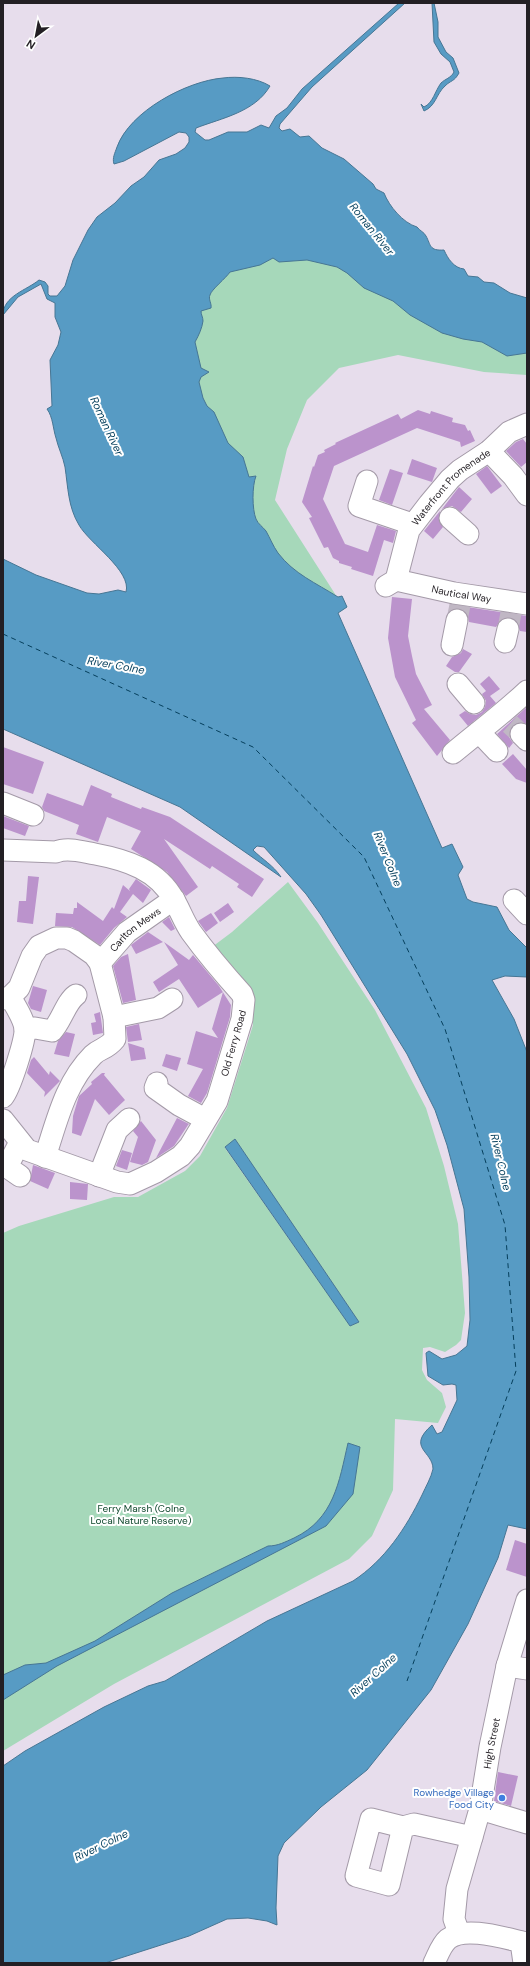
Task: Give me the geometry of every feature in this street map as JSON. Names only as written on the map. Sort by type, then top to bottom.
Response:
[{"type":"street","name":"Waterfront Promenade","points":[[391,583],[412,524],[441,510],[450,479],[489,451],[509,432],[527,424]]},
{"type":"street","points":[[489,451],[513,476],[527,495]]},
{"type":"street","points":[[367,481],[359,506],[412,524]]},
{"type":"street","points":[[441,510],[468,534]]},
{"type":"street","name":"Nautical Way","points":[[391,583],[513,618]]},
{"type":"street","points":[[452,645],[458,603]]},
{"type":"street","points":[[458,684],[498,724],[497,751]]},
{"type":"street","points":[[453,753],[498,724],[527,691]]},
{"type":"street","points":[[3,803],[33,815]]},
{"type":"street","name":"Old Ferry Road","points":[[3,850],[56,852],[62,849],[71,850],[114,858],[138,866],[151,873],[162,883],[174,899],[190,931],[242,994],[244,1000],[242,1019],[216,1101],[196,1137],[181,1156],[156,1172],[130,1184],[117,1182],[99,1176],[27,1150],[3,1120]]},
{"type":"street","name":"Carlton Mews","points":[[100,963],[127,932],[174,899]]},
{"type":"street","points":[[3,1097],[10,1083],[23,1042],[25,1029],[21,1016],[6,998],[19,988],[39,946],[50,940],[67,938],[74,941],[94,955],[100,963],[114,1017],[115,1039],[109,1047],[94,1054],[66,1092],[45,1157]]},
{"type":"street","points":[[25,1029],[35,1028],[52,1032],[58,1025],[71,999],[76,995]]},
{"type":"street","points":[[114,1017],[158,1008],[172,999]]},
{"type":"street","points":[[157,1083],[155,1088],[179,1105],[205,1119]]},
{"type":"street","points":[[99,1176],[116,1130],[129,1119]]},
{"type":"street","points":[[20,1142],[7,1167],[20,1176]]},
{"type":"street","name":"High Street","points":[[459,1933],[454,1919],[453,1909],[457,1889],[480,1808],[490,1747],[507,1666],[527,1600]]},
{"type":"street","points":[[507,1666],[527,1669]]},
{"type":"street","points":[[480,1808],[527,1823]]},
{"type":"street","points":[[403,1827],[414,1824],[472,1838]]},
{"type":"street","points":[[434,1963],[440,1948],[448,1939],[459,1933],[474,1933],[524,1943],[524,1963]]},
{"type":"green space","points":[[154,200],[527,336],[527,375],[484,372],[398,355],[339,368],[307,400],[287,449],[275,500],[337,597],[342,596],[347,607],[338,613],[341,623],[191,622]]},
{"type":"green space","name":"Ferry Marsh (Colne Local Nature Reserve)","points":[[288,882],[318,923],[375,1010],[426,1108],[444,1166],[458,1224],[465,1313],[461,1340],[456,1345],[445,1352],[430,1347],[423,1348],[422,1370],[427,1380],[442,1393],[446,1407],[438,1423],[395,1419],[393,1490],[372,1536],[349,1559],[114,1684],[3,1751],[3,1233],[19,1226],[114,1197],[138,1197],[185,1171],[200,1156],[227,1108],[253,1025],[252,1009],[212,947],[232,932]],"holes":[[[235,1139],[359,1322],[350,1326],[225,1148]]]},
{"type":"water","points":[[399,3],[405,3],[312,87],[280,124],[279,128],[282,131],[290,129],[300,137],[309,136],[322,148],[344,159],[373,184],[376,189],[384,193],[389,203],[402,218],[424,233],[431,247],[436,250],[444,250],[447,257],[457,267],[464,269],[468,276],[478,277],[484,282],[494,283],[510,293],[527,298],[527,353],[507,356],[482,342],[463,339],[442,333],[410,315],[393,301],[364,288],[347,273],[337,267],[307,260],[279,262],[273,258],[260,265],[230,272],[225,277],[211,293],[211,308],[201,311],[203,324],[195,342],[201,368],[209,372],[201,377],[199,382],[203,398],[207,406],[214,412],[228,443],[243,457],[249,477],[256,476],[253,498],[257,521],[266,531],[278,553],[291,567],[306,578],[338,597],[342,596],[347,607],[338,613],[442,848],[452,844],[463,867],[458,875],[467,899],[473,902],[497,907],[509,930],[527,948],[527,977],[505,976],[492,980],[514,1019],[527,1052],[527,1529],[508,1525],[498,1558],[468,1624],[431,1690],[367,1770],[321,1807],[284,1843],[278,1856],[276,1908],[277,1925],[267,1921],[248,1918],[227,1919],[189,1936],[105,1963],[3,1963],[3,1766],[25,1751],[104,1707],[148,1686],[165,1681],[267,1621],[353,1581],[364,1573],[394,1542],[416,1507],[430,1479],[433,1469],[432,1463],[421,1444],[421,1439],[432,1425],[437,1434],[442,1432],[457,1400],[456,1385],[443,1385],[428,1376],[426,1353],[429,1351],[442,1359],[456,1355],[467,1346],[470,1320],[469,1277],[464,1209],[447,1145],[435,1110],[407,1054],[321,915],[306,894],[264,847],[257,846],[253,850],[281,877],[180,807],[3,729],[3,559],[36,575],[87,593],[99,594],[118,590],[126,592],[126,584],[123,575],[84,532],[75,518],[69,497],[64,463],[52,419],[47,409],[52,406],[50,360],[58,345],[61,332],[55,317],[55,303],[47,299],[41,284],[18,297],[3,315],[4,308],[16,294],[39,280],[45,282],[48,286],[48,294],[50,296],[57,296],[65,286],[73,260],[88,230],[97,217],[115,203],[131,186],[144,177],[159,160],[176,154],[185,148],[189,142],[189,137],[186,133],[179,132],[124,161],[114,164],[113,160],[117,147],[124,134],[134,121],[147,110],[161,100],[193,85],[209,80],[223,78],[247,78],[270,86],[264,95],[247,108],[196,128],[195,132],[205,140],[209,140],[228,132],[247,132],[261,125],[269,128],[276,116],[287,108],[302,89]]},
{"type":"water","points":[[432,3],[434,3],[438,22],[438,37],[446,52],[453,58],[459,73],[456,78],[442,89],[434,103],[424,111],[421,104],[424,107],[430,103],[441,83],[454,72],[450,62],[441,54],[434,42]]},
{"type":"water","points":[[235,1139],[359,1322],[350,1326],[225,1147]]},
{"type":"water","points":[[348,1443],[360,1447],[353,1494],[326,1526],[57,1666],[3,1700],[3,1675],[25,1665],[46,1663],[95,1641],[172,1593],[268,1546],[294,1538],[307,1530],[318,1521],[333,1498],[338,1485]]},
{"type":"building","points":[[418,410],[430,414],[431,411],[453,418],[452,422],[465,425],[468,431],[470,430],[475,441],[461,447],[460,442],[417,428],[334,466],[323,499],[345,544],[368,552],[377,525],[396,531],[393,543],[384,540],[373,576],[351,569],[352,567],[339,563],[339,561],[333,558],[328,547],[324,548],[309,518],[312,517],[302,502],[313,466],[314,467],[318,455],[325,452],[324,450],[336,444],[335,443],[398,414],[401,419]]},
{"type":"building","points":[[523,439],[527,444],[527,462],[521,467],[506,451],[516,442]]},
{"type":"building","points":[[412,459],[437,468],[432,482],[407,474]]},
{"type":"building","points":[[487,466],[502,486],[491,494],[476,474]]},
{"type":"building","points":[[390,469],[403,473],[392,505],[379,500]]},
{"type":"building","points":[[459,487],[472,499],[461,512],[452,506],[442,509]]},
{"type":"building","points":[[440,511],[439,521],[443,527],[433,539],[424,531]]},
{"type":"building","points":[[392,597],[412,599],[408,636],[416,674],[432,705],[424,709],[450,740],[437,756],[412,723],[416,720],[395,677],[388,638]]},
{"type":"building","points":[[454,605],[527,616],[527,632],[520,631],[516,621],[510,617],[505,617],[496,627],[469,622],[465,611],[460,608],[453,609]]},
{"type":"building","points":[[463,649],[472,654],[459,672],[455,672],[446,666],[452,657],[461,653]]},
{"type":"building","points":[[489,676],[500,689],[490,696],[496,703],[468,726],[459,715],[465,711],[476,715],[482,712],[486,701],[482,694],[486,691],[480,684]]},
{"type":"building","points":[[527,707],[527,724],[518,722],[512,726],[509,737],[513,743],[509,748],[497,734]]},
{"type":"building","points":[[3,747],[44,762],[33,794],[3,784]]},
{"type":"building","points":[[513,754],[527,770],[527,783],[516,779],[502,764]]},
{"type":"building","points":[[91,785],[112,794],[111,797],[141,809],[142,807],[170,817],[264,879],[252,897],[237,887],[239,884],[212,866],[210,869],[164,839],[198,887],[186,896],[167,872],[131,849],[141,831],[107,817],[98,842],[76,834],[79,825],[44,811],[42,807],[47,793],[83,806]]},
{"type":"building","points":[[3,816],[29,826],[25,836],[3,828]]},
{"type":"building","points":[[28,876],[39,877],[33,924],[17,922],[19,901],[26,901]]},
{"type":"building","points":[[136,879],[151,890],[143,903],[133,894],[120,912],[127,917],[114,928],[100,945],[72,927],[55,926],[56,913],[73,914],[74,908],[77,908],[77,902],[103,921],[112,907],[114,909],[123,885],[130,891],[129,889]]},
{"type":"building","points":[[228,903],[234,912],[220,922],[214,913]]},
{"type":"building","points":[[211,913],[218,923],[206,932],[198,921]]},
{"type":"building","points":[[169,917],[175,929],[171,931],[162,922]]},
{"type":"building","points":[[148,932],[163,942],[136,954],[131,945]]},
{"type":"building","points":[[164,942],[189,960],[193,955],[223,992],[198,1008],[179,979],[159,992],[153,982],[178,965]]},
{"type":"building","points":[[128,954],[136,1000],[123,1003],[113,966],[121,957]]},
{"type":"building","points":[[33,986],[47,990],[41,1012],[31,1009],[28,1003]]},
{"type":"building","points":[[223,992],[231,1005],[230,1017],[207,1093],[201,1103],[188,1096],[203,1069],[187,1064],[196,1031],[218,1038],[212,1029]]},
{"type":"building","points":[[100,1012],[103,1033],[93,1035],[91,1023],[96,1022],[94,1014]]},
{"type":"building","points":[[139,1024],[142,1040],[128,1042],[126,1027]]},
{"type":"building","points":[[66,1032],[75,1034],[69,1057],[54,1054],[58,1041]]},
{"type":"building","points":[[128,1043],[144,1048],[146,1059],[131,1061]]},
{"type":"building","points":[[166,1054],[181,1058],[177,1071],[162,1066]]},
{"type":"building","points":[[34,1057],[49,1075],[50,1071],[60,1081],[44,1097],[45,1092],[27,1073],[31,1060]]},
{"type":"building","points":[[102,1073],[105,1073],[104,1075],[125,1100],[109,1115],[95,1099],[81,1136],[72,1133],[73,1116],[79,1096],[92,1084],[91,1082]]},
{"type":"building","points":[[177,1118],[189,1124],[174,1146],[156,1158]]},
{"type":"building","points":[[141,1121],[156,1140],[148,1162],[142,1165],[130,1162],[138,1137],[133,1131]]},
{"type":"building","points":[[122,1150],[132,1153],[127,1170],[116,1166]]},
{"type":"building","points":[[33,1165],[55,1173],[48,1189],[30,1181]]},
{"type":"building","points":[[70,1182],[88,1184],[87,1200],[70,1199]]},
{"type":"building","points":[[515,1540],[527,1544],[527,1577],[506,1570]]},
{"type":"building","points":[[498,1772],[518,1776],[511,1806],[494,1801]]},
{"type":"ferry route","points":[[3,634],[253,747],[364,857],[445,1029],[505,1225],[516,1371],[407,1681]]},
{"type":"tunnel","points":[[457,620],[460,605]]},
{"type":"tunnel","points":[[508,629],[511,613]]},
{"type":"tunnel","points":[[510,724],[521,734]]},
{"type":"place","name":"Rowhedge Village Food City","points":[[502,1798]]},
{"type":"water label","name":"Roman River","points":[[372,229]]},
{"type":"water label","name":"Roman River","points":[[107,426]]},
{"type":"water label","name":"River Colne","points":[[116,665]]},
{"type":"water label","name":"River Colne","points":[[388,859]]},
{"type":"water label","name":"River Colne","points":[[501,1162]]},
{"type":"water label","name":"River Colne","points":[[373,1675]]},
{"type":"water label","name":"River Colne","points":[[101,1845]]}]
